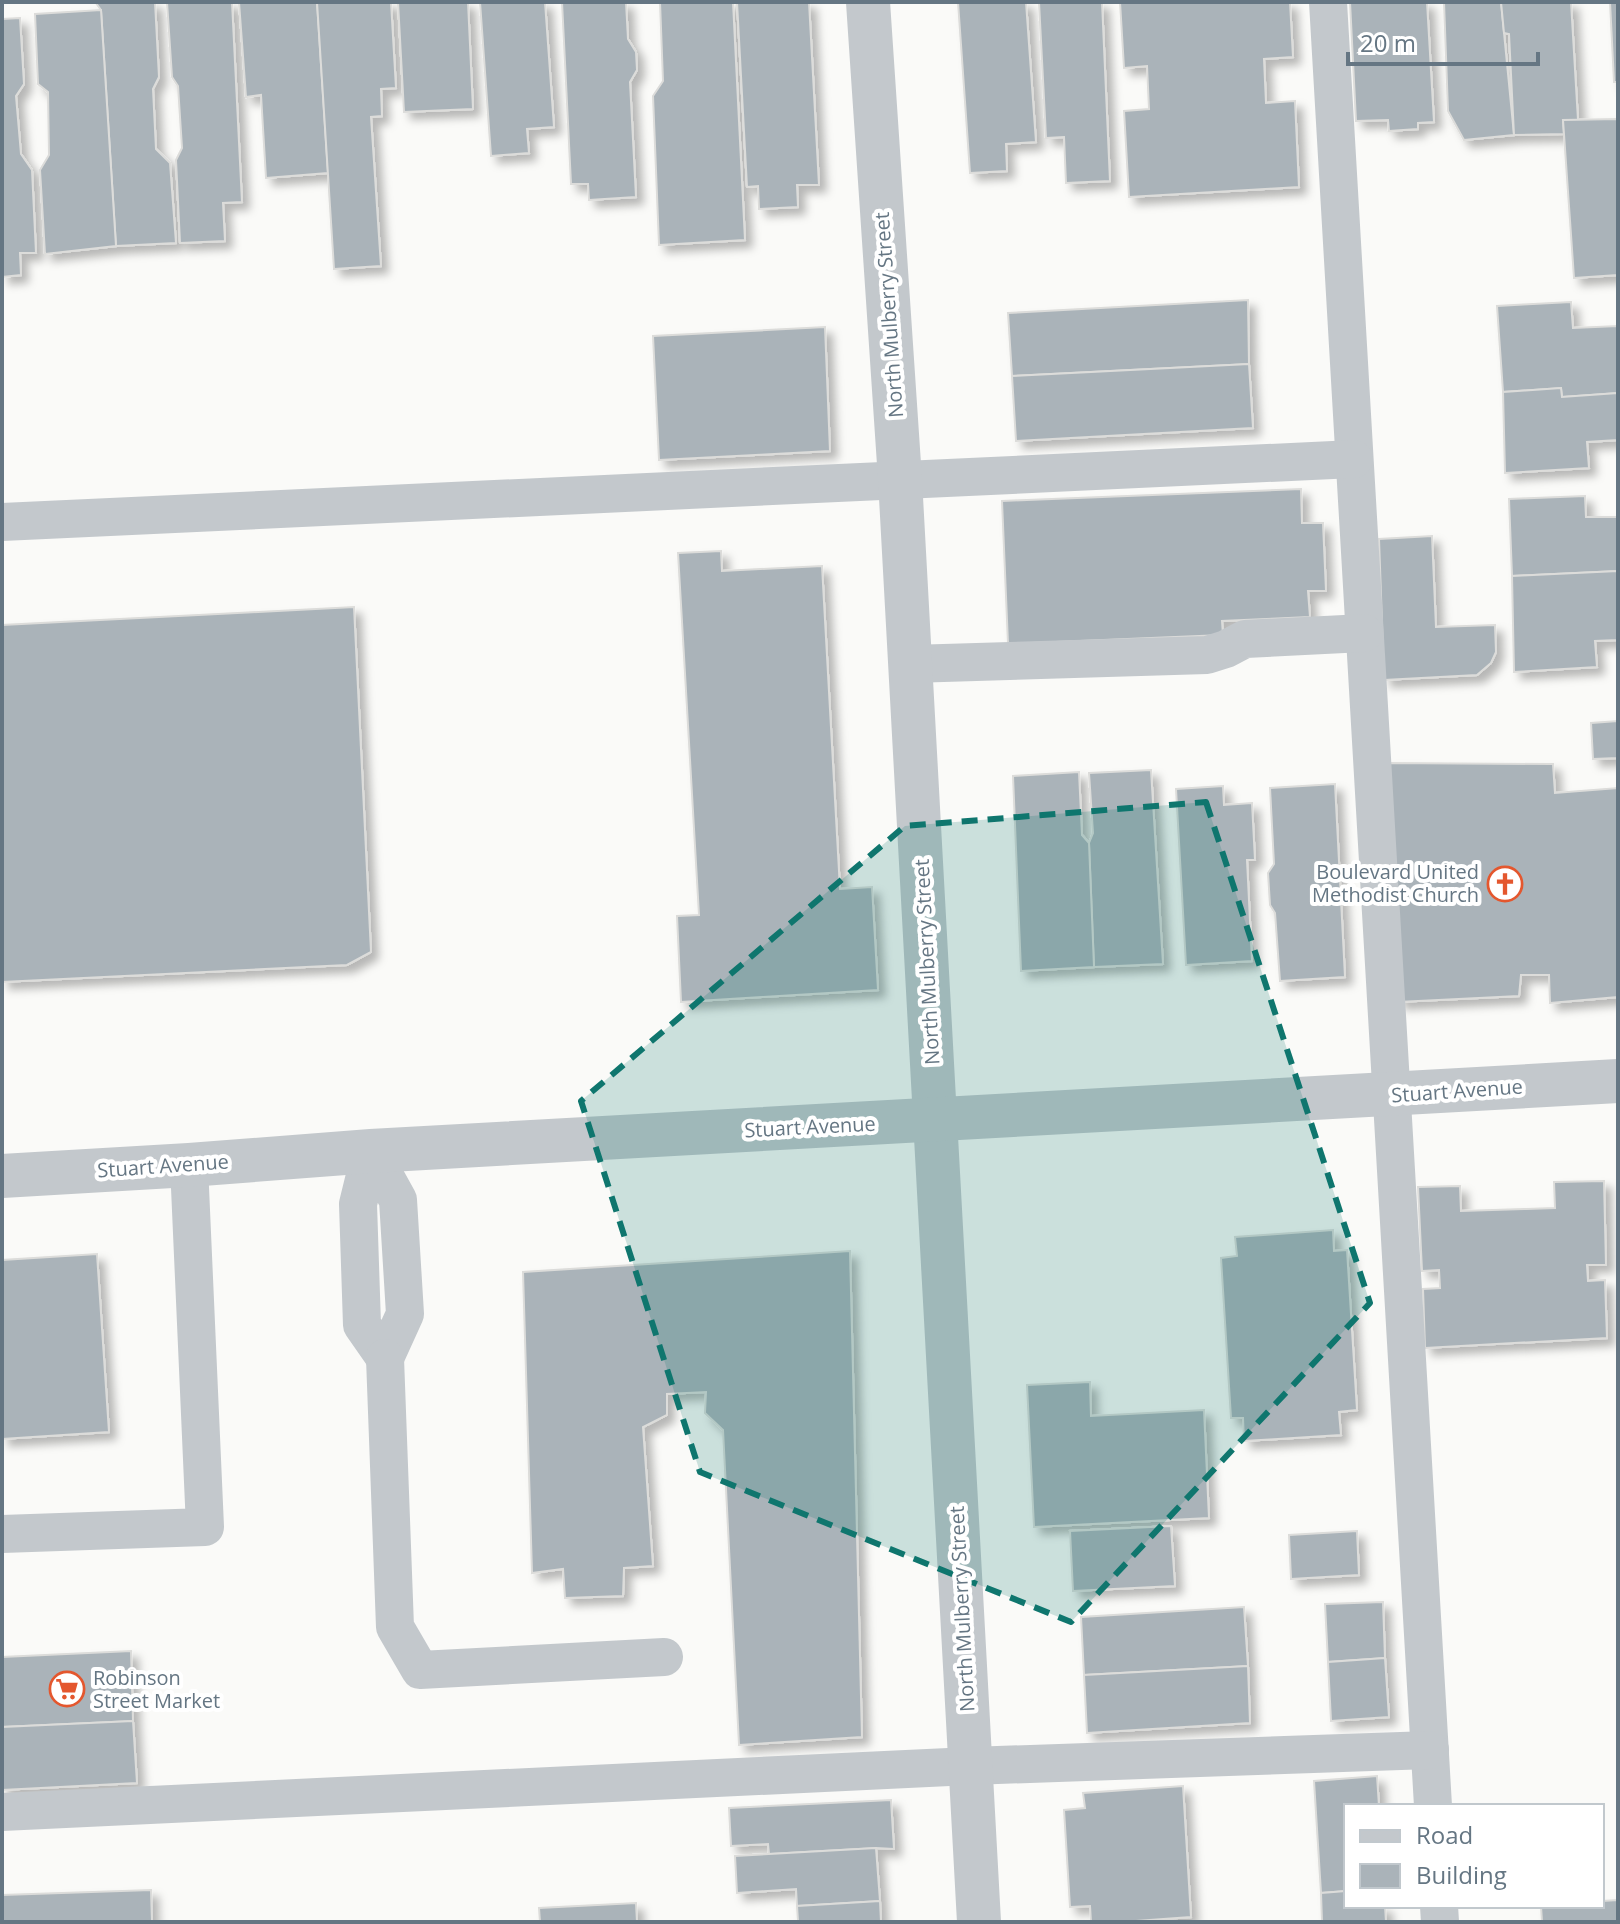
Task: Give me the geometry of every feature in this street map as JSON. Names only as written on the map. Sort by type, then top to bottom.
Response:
[{"type":"street","name":"North Mulberry Street","points":[[868,2],[900,479],[979,1922]]},
{"type":"street","name":"Stuart Avenue","points":[[2,1176],[371,1151],[1618,1081]]},
{"type":"lane","points":[[1328,2],[1433,1804]]},
{"type":"lane","points":[[2,522],[1354,459]]},
{"type":"lane","points":[[910,664],[1207,655],[1245,639],[1364,633]]},
{"type":"lane","points":[[371,1151],[358,1204],[362,1325],[385,1358],[395,1627],[420,1670],[664,1657]]},
{"type":"lane","points":[[2,1534],[205,1527],[189,1165]]},
{"type":"lane","points":[[2,1812],[970,1766],[1430,1750]]},
{"type":"highlighted area","points":[[1206,802],[1370,1303],[1071,1622],[700,1472],[581,1101],[905,826]]},
{"type":"building","points":[[155,2],[159,77],[153,89],[156,149],[170,163],[176,243],[116,246],[101,10],[96,3]]},
{"type":"building","points":[[167,2],[232,2],[242,202],[223,203],[225,241],[180,243],[176,160],[182,148],[178,86],[172,77]]},
{"type":"building","points":[[239,2],[317,2],[328,173],[266,178],[261,95],[246,97]]},
{"type":"building","points":[[317,2],[391,2],[396,88],[381,89],[382,116],[371,117],[381,266],[334,269]]},
{"type":"building","points":[[398,2],[468,2],[473,109],[404,112]]},
{"type":"building","points":[[480,2],[545,2],[554,127],[527,129],[529,153],[491,156]]},
{"type":"building","points":[[562,2],[626,2],[628,39],[636,52],[637,70],[630,82],[636,197],[589,200],[588,184],[571,184]]},
{"type":"building","points":[[660,2],[733,2],[745,240],[659,245],[653,96],[663,81]]},
{"type":"building","points":[[737,2],[809,2],[819,185],[797,185],[798,207],[759,209],[758,186],[747,187]]},
{"type":"building","points":[[958,2],[1026,2],[1036,142],[1006,144],[1007,171],[970,173]]},
{"type":"building","points":[[1039,2],[1102,2],[1110,181],[1066,183],[1064,137],[1046,138]]},
{"type":"building","points":[[1120,2],[1290,2],[1293,57],[1264,59],[1266,103],[1295,101],[1299,187],[1129,197],[1124,111],[1149,109],[1147,66],[1124,68]]},
{"type":"building","points":[[1350,2],[1427,2],[1434,122],[1418,123],[1418,129],[1389,131],[1388,120],[1356,121]]},
{"type":"building","points":[[1444,2],[1501,2],[1514,135],[1464,140],[1448,111]]},
{"type":"building","points":[[1501,2],[1571,2],[1578,120],[1563,120],[1564,134],[1514,135],[1509,34],[1504,33]]},
{"type":"building","points":[[1610,2],[1618,2],[1618,82],[1614,82]]},
{"type":"building","points":[[101,10],[116,246],[45,254],[40,170],[49,155],[48,92],[38,84],[35,14]]},
{"type":"building","points":[[20,18],[24,84],[16,96],[21,154],[32,170],[36,253],[20,253],[21,275],[2,277],[2,19]]},
{"type":"building","points":[[1618,119],[1618,275],[1574,278],[1563,120]]},
{"type":"building","points":[[1248,300],[1249,364],[1012,376],[1008,313]]},
{"type":"building","points":[[1571,302],[1573,328],[1618,326],[1618,393],[1562,397],[1561,388],[1503,392],[1497,306]]},
{"type":"building","points":[[825,327],[830,451],[659,460],[653,336]]},
{"type":"building","points":[[1249,364],[1253,428],[1016,441],[1012,376]]},
{"type":"building","points":[[1561,388],[1562,397],[1618,393],[1618,440],[1587,442],[1589,468],[1505,473],[1503,392]]},
{"type":"building","points":[[1301,489],[1302,523],[1323,523],[1326,591],[1308,591],[1310,617],[1222,621],[1223,635],[1008,644],[1002,501]]},
{"type":"building","points":[[1585,496],[1586,517],[1618,517],[1618,571],[1512,576],[1509,499]]},
{"type":"building","points":[[1432,536],[1436,627],[1495,625],[1496,652],[1491,663],[1477,675],[1384,680],[1379,539]]},
{"type":"building","points":[[721,551],[722,571],[822,566],[840,889],[872,887],[878,990],[681,1002],[677,916],[699,915],[678,553]]},
{"type":"building","points":[[1618,571],[1618,640],[1595,641],[1597,667],[1514,672],[1512,576]]},
{"type":"building","points":[[354,607],[371,952],[347,965],[2,982],[2,625]]},
{"type":"building","points":[[1618,721],[1618,758],[1593,759],[1591,723]]},
{"type":"building","name":"Boulevard United Methodist Church","points":[[1385,763],[1553,764],[1555,793],[1618,788],[1618,997],[1550,1003],[1549,975],[1521,975],[1519,996],[1398,1002]]},
{"type":"building","points":[[1151,770],[1163,964],[1094,967],[1089,843],[1093,833],[1089,773]]},
{"type":"building","points":[[1079,772],[1082,835],[1089,843],[1094,967],[1021,971],[1013,776]]},
{"type":"building","points":[[1335,784],[1345,977],[1280,981],[1275,913],[1270,905],[1268,873],[1274,864],[1270,788]]},
{"type":"building","points":[[1223,786],[1224,805],[1252,803],[1255,860],[1247,860],[1252,961],[1186,965],[1176,789]]},
{"type":"building","points":[[1604,1181],[1606,1265],[1587,1265],[1588,1281],[1605,1280],[1607,1338],[1425,1348],[1423,1289],[1440,1288],[1439,1270],[1422,1271],[1418,1187],[1460,1186],[1461,1211],[1555,1208],[1554,1182]]},
{"type":"building","points":[[1333,1230],[1334,1251],[1347,1250],[1357,1410],[1339,1412],[1341,1435],[1244,1441],[1243,1418],[1231,1418],[1221,1258],[1237,1256],[1235,1237]]},
{"type":"building","points":[[850,1251],[862,1737],[739,1745],[723,1430],[705,1413],[706,1392],[667,1394],[667,1415],[643,1427],[653,1566],[624,1568],[623,1596],[565,1598],[563,1569],[532,1573],[523,1272]]},
{"type":"building","points":[[97,1254],[109,1432],[2,1439],[2,1260]]},
{"type":"building","points":[[1090,1382],[1091,1416],[1204,1410],[1209,1518],[1034,1527],[1027,1385]]},
{"type":"building","points":[[1171,1526],[1175,1586],[1073,1591],[1070,1531]]},
{"type":"building","points":[[1357,1531],[1359,1575],[1291,1579],[1289,1535]]},
{"type":"building","points":[[1383,1602],[1385,1658],[1328,1662],[1325,1604]]},
{"type":"building","points":[[1244,1607],[1248,1666],[1084,1675],[1081,1617]]},
{"type":"building","name":"Robinson Street Market","points":[[131,1651],[133,1721],[2,1727],[2,1657]]},
{"type":"building","points":[[1385,1658],[1389,1717],[1331,1721],[1328,1662]]},
{"type":"building","points":[[1248,1666],[1250,1723],[1087,1733],[1084,1675]]},
{"type":"building","points":[[133,1721],[137,1783],[2,1790],[2,1727]]},
{"type":"building","points":[[1377,1776],[1379,1804],[1344,1804],[1344,1891],[1321,1893],[1314,1781]]},
{"type":"building","points":[[1183,1786],[1191,1917],[1091,1922],[1090,1906],[1070,1907],[1064,1810],[1085,1808],[1083,1793]]},
{"type":"building","points":[[891,1800],[894,1849],[769,1854],[768,1844],[731,1846],[729,1808]]},
{"type":"building","points":[[876,1848],[880,1901],[797,1906],[796,1889],[737,1893],[735,1856]]},
{"type":"building","points":[[151,1890],[152,1922],[2,1922],[2,1895]]},
{"type":"building","points":[[1344,1891],[1344,1908],[1385,1908],[1386,1922],[1322,1922],[1321,1893]]},
{"type":"building","points":[[1618,1900],[1618,1922],[1542,1922],[1541,1908],[1604,1908],[1604,1901]]},
{"type":"building","points":[[880,1901],[881,1922],[790,1922],[798,1921],[797,1906]]},
{"type":"building","points":[[636,1903],[637,1922],[540,1922],[539,1908]]},
{"type":"place","name":"Boulevard United Methodist Church","points":[[1505,884]]},
{"type":"place","name":"Robinson Street Market","points":[[67,1689]]}]
